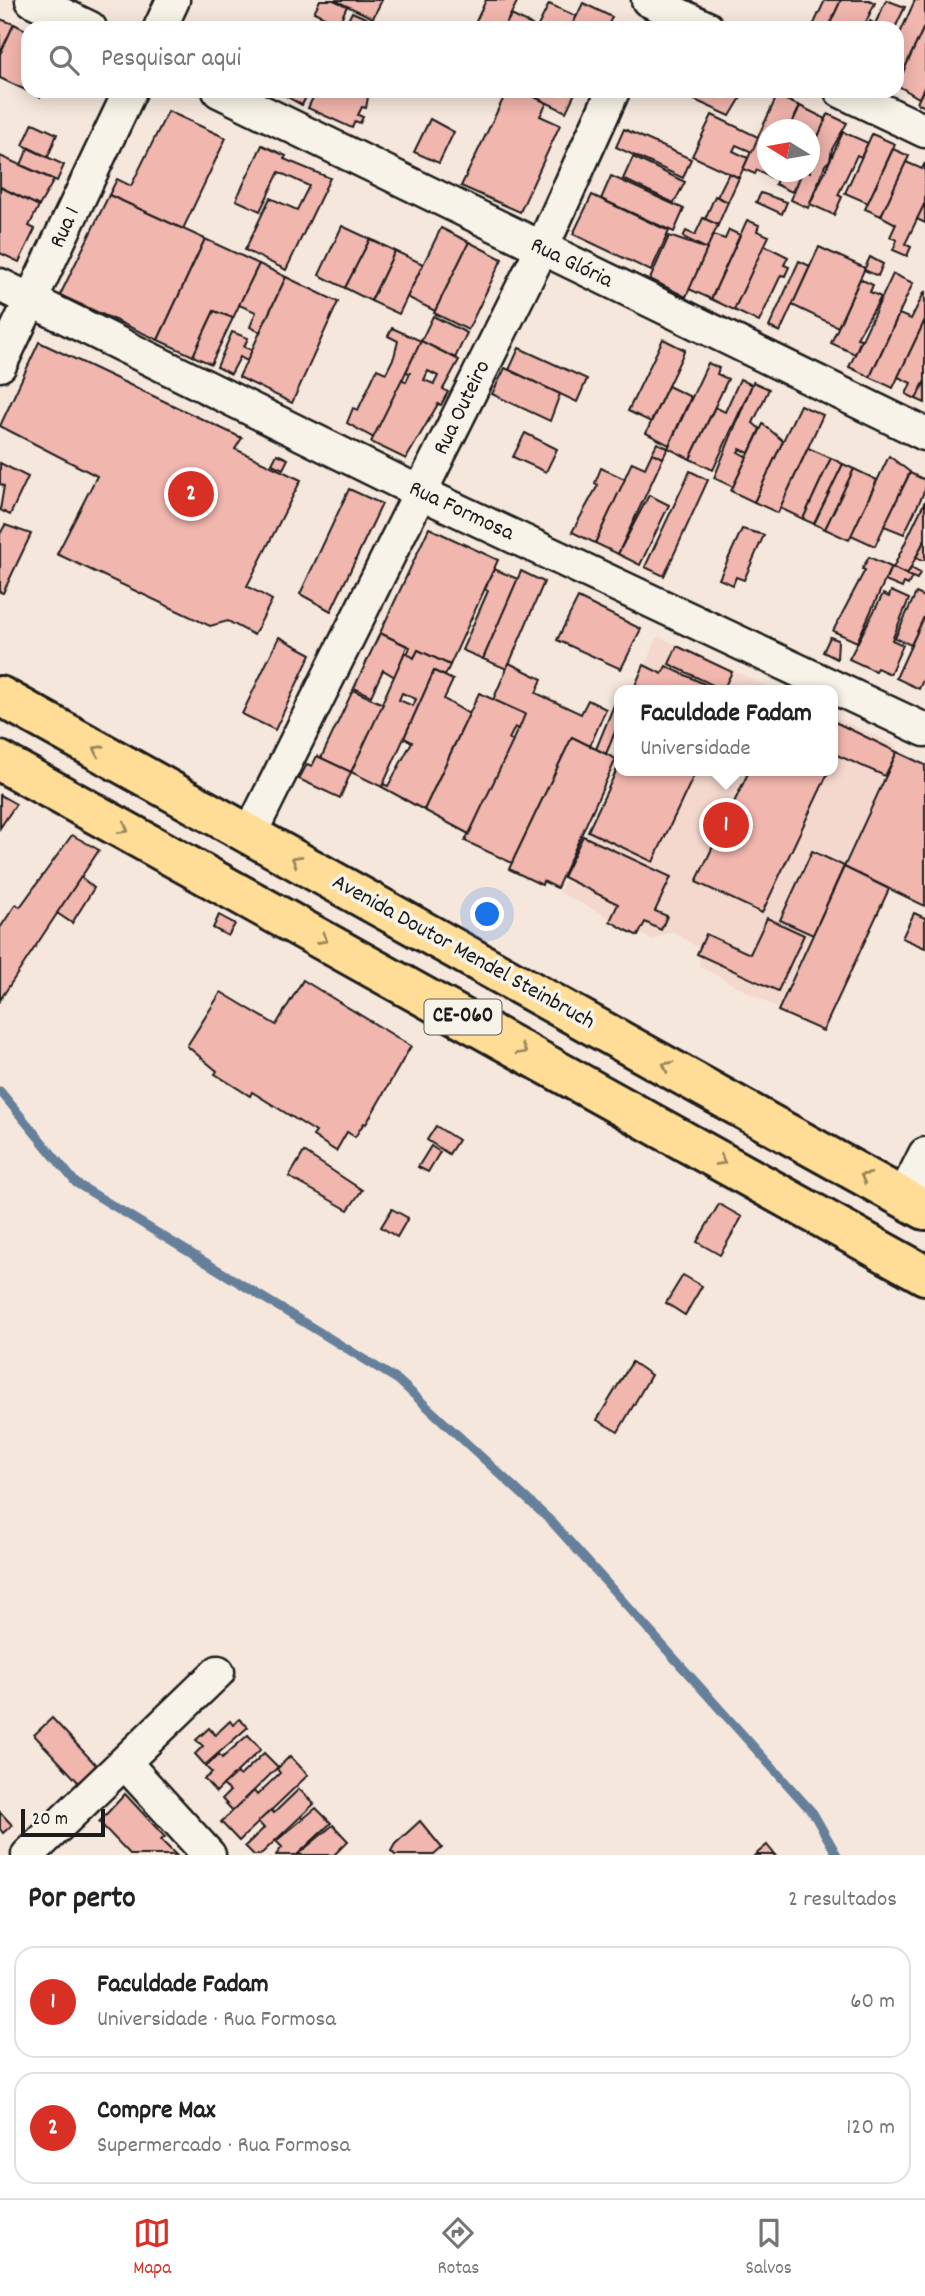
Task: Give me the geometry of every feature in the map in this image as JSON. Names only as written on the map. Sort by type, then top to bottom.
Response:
[{"type":"highway","name":"Avenida Doutor Mendel Steinbruch","points":[[0,696],[914,1204]]},
{"type":"highway","name":"CE-060","points":[[0,761],[925,1275]]},
{"type":"street","points":[[32,0],[76,21]]},
{"type":"street","points":[[163,21],[173,0]]},
{"type":"street","points":[[649,8],[687,21]]},
{"type":"street","name":"Rua 1","points":[[0,365],[127,98]]},
{"type":"street","name":"Rua Glória","points":[[233,98],[541,250],[925,434]]},
{"type":"street","name":"Rua Outeiro","points":[[250,834],[541,250],[610,98]]},
{"type":"street","points":[[856,98],[925,131]]},
{"type":"street","name":"Rua Formosa","points":[[0,285],[421,493],[829,685]]},
{"type":"street","name":"Rua Formosa","points":[[838,689],[925,730]]},
{"type":"street","points":[[914,1204],[925,1153]]},
{"type":"street","points":[[27,1855],[218,1672]]},
{"type":"street","points":[[125,1763],[209,1855]]},
{"type":"shaded area","points":[[658,636],[765,685],[637,685]]},
{"type":"shaded area","points":[[838,718],[898,746],[777,1008],[699,966],[700,949],[672,931],[652,940],[559,892],[614,774],[614,776],[838,776]]},
{"type":"building","points":[[320,0],[334,0],[347,6],[340,21],[333,21],[314,12]]},
{"type":"building","points":[[334,0],[382,0],[373,18]]},
{"type":"building","points":[[486,0],[518,0],[508,21],[476,21]]},
{"type":"building","points":[[825,0],[841,0],[831,21],[815,21]]},
{"type":"building","points":[[841,0],[869,0],[875,3],[866,21],[831,21]]},
{"type":"building","points":[[886,0],[905,7],[898,21],[876,21]]},
{"type":"building","points":[[915,0],[925,0],[925,25],[904,70],[904,24]]},
{"type":"building","points":[[583,3],[612,17],[610,21],[574,21]]},
{"type":"building","points":[[549,4],[576,16],[574,21],[540,21]]},
{"type":"building","points":[[352,12],[372,21],[348,21]]},
{"type":"building","points":[[511,15],[524,21],[508,21]]},
{"type":"building","points":[[0,19],[14,24],[0,54]]},
{"type":"building","points":[[14,24],[21,28],[21,88],[0,78],[0,54]]},
{"type":"building","points":[[925,25],[925,86],[919,98],[904,89],[904,70]]},
{"type":"building","points":[[925,86],[925,107],[917,103]]},
{"type":"building","points":[[290,98],[306,98],[302,105]]},
{"type":"building","points":[[313,98],[368,98],[366,108],[362,107],[358,115],[363,117],[360,123],[355,121],[352,128],[308,108]]},
{"type":"building","points":[[504,98],[537,98],[547,103],[540,116],[560,125],[520,212],[461,186]]},
{"type":"building","points":[[537,98],[573,98],[566,112]]},
{"type":"building","points":[[690,98],[741,98],[730,116]]},
{"type":"building","points":[[776,98],[800,106],[794,119],[766,119]]},
{"type":"building","points":[[800,106],[826,119],[820,132],[820,119],[794,119]]},
{"type":"building","points":[[168,111],[226,138],[183,229],[109,195],[117,179],[131,186]]},
{"type":"building","points":[[828,114],[847,123],[820,178],[820,132]]},
{"type":"building","points":[[712,115],[757,137],[752,152],[736,145],[733,151],[748,158],[739,178],[692,156]]},
{"type":"building","points":[[430,119],[454,132],[439,163],[414,152]]},
{"type":"building","points":[[33,123],[57,134],[48,157],[23,145]]},
{"type":"building","points":[[624,129],[691,159],[683,178],[616,147]]},
{"type":"building","points":[[843,132],[868,143],[861,157],[857,155],[838,195],[842,197],[834,215],[810,204]]},
{"type":"building","points":[[872,134],[895,144],[868,203],[845,193]]},
{"type":"building","points":[[757,139],[757,170],[755,174],[743,169]]},
{"type":"building","points":[[262,145],[286,156],[284,159],[330,178],[286,270],[245,250],[270,198],[297,210],[309,186],[279,172],[260,211],[236,200]]},
{"type":"building","points":[[28,148],[64,165],[57,181],[21,165]]},
{"type":"building","points":[[893,149],[909,156],[881,216],[865,209]]},
{"type":"building","points":[[0,156],[54,180],[39,206],[0,187]]},
{"type":"building","points":[[633,157],[685,182],[674,203],[623,179]]},
{"type":"building","points":[[906,162],[922,169],[925,163],[925,203],[905,244],[911,247],[907,256],[893,250],[897,240],[890,237],[896,224],[881,216]]},
{"type":"building","points":[[729,173],[739,178],[728,202],[717,197]]},
{"type":"building","points":[[611,176],[684,209],[674,232],[601,199]]},
{"type":"building","points":[[776,182],[797,182],[792,192],[775,184]]},
{"type":"building","points":[[798,182],[818,182],[808,208],[791,200]]},
{"type":"building","points":[[0,187],[39,206],[29,226],[35,229],[19,262],[0,253]]},
{"type":"building","points":[[761,193],[787,202],[782,214],[756,202]]},
{"type":"building","points":[[109,195],[205,239],[158,340],[60,295]]},
{"type":"building","points":[[592,195],[669,231],[651,271],[573,234]]},
{"type":"building","points":[[715,196],[728,202],[718,225],[705,219]]},
{"type":"building","points":[[925,203],[925,223],[917,219]]},
{"type":"building","points":[[703,218],[718,225],[707,249],[683,237],[686,231],[695,235]]},
{"type":"building","points":[[747,220],[759,225],[757,231],[769,236],[734,310],[711,299]]},
{"type":"building","points":[[342,226],[370,239],[345,288],[319,275]]},
{"type":"building","points":[[441,228],[469,242],[435,311],[407,297]]},
{"type":"building","points":[[729,230],[740,235],[711,299],[689,289],[713,235],[725,239]]},
{"type":"building","points":[[669,236],[707,249],[686,297],[650,279]]},
{"type":"building","points":[[205,239],[259,264],[233,318],[214,311],[193,356],[158,340]]},
{"type":"building","points":[[370,239],[395,251],[371,301],[345,288]]},
{"type":"building","points":[[469,242],[502,259],[468,330],[434,313]]},
{"type":"building","points":[[764,245],[788,257],[784,265],[789,267],[785,276],[781,275],[759,322],[734,310]]},
{"type":"building","points":[[819,247],[865,268],[838,327],[792,305]]},
{"type":"building","points":[[395,251],[423,264],[399,314],[371,301]]},
{"type":"building","points":[[870,257],[883,264],[878,276],[864,270]]},
{"type":"building","points":[[799,261],[810,266],[780,332],[769,327]]},
{"type":"building","points":[[259,264],[286,277],[260,332],[250,327],[256,312],[239,305]]},
{"type":"building","points":[[893,274],[913,283],[870,377],[849,367]]},
{"type":"building","points":[[286,277],[338,302],[292,403],[239,377]]},
{"type":"building","points":[[860,279],[873,285],[870,292],[881,297],[857,338],[861,339],[855,354],[831,343]]},
{"type":"building","points":[[925,291],[925,320],[893,388],[870,377],[899,314],[911,319]]},
{"type":"building","points":[[214,311],[233,318],[211,364],[193,356]]},
{"type":"building","points":[[433,316],[467,333],[455,358],[421,341]]},
{"type":"building","points":[[925,320],[925,381],[916,399],[906,394],[911,383],[898,377]]},
{"type":"building","points":[[392,328],[421,341],[374,438],[347,423],[353,408],[358,410],[377,369],[386,373],[394,357],[398,341],[388,336]]},
{"type":"building","points":[[232,332],[248,338],[244,347],[252,350],[247,361],[240,357],[231,374],[217,367]]},
{"type":"building","points":[[663,339],[685,350],[651,422],[628,411]]},
{"type":"building","points":[[421,341],[459,360],[443,389],[448,392],[406,459],[371,442],[402,379],[406,382],[410,373],[406,372]],"holes":[[[428,371],[438,376],[434,384],[424,380]]]},
{"type":"building","points":[[39,342],[242,438],[235,449],[301,480],[247,586],[272,600],[254,635],[228,621],[210,626],[57,554],[97,476],[0,426]]},
{"type":"building","points":[[519,348],[587,379],[577,402],[509,370]]},
{"type":"building","points":[[708,363],[719,368],[717,374],[728,379],[690,459],[668,448]]},
{"type":"building","points":[[505,368],[560,394],[550,421],[492,394]]},
{"type":"building","points":[[740,379],[752,385],[713,470],[690,459],[715,407],[725,412]]},
{"type":"building","points":[[925,381],[925,403],[916,399]]},
{"type":"building","points":[[753,382],[769,389],[753,423],[760,429],[749,453],[740,449],[738,452],[747,457],[733,487],[714,478]]},
{"type":"building","points":[[668,386],[691,397],[669,445],[646,433]]},
{"type":"building","points":[[800,405],[823,415],[778,513],[754,502]]},
{"type":"building","points":[[763,424],[783,441],[754,502],[731,491]]},
{"type":"building","points":[[525,433],[557,449],[546,472],[513,457]]},
{"type":"building","points":[[657,443],[668,448],[663,458],[652,453]]},
{"type":"building","points":[[808,448],[831,458],[803,519],[780,508]]},
{"type":"building","points":[[652,453],[663,458],[618,554],[595,543],[632,462],[645,468]]},
{"type":"building","points":[[277,454],[288,459],[283,469],[272,464]]},
{"type":"building","points":[[889,456],[910,472],[875,546],[851,535]]},
{"type":"building","points":[[831,458],[843,464],[814,524],[803,519]]},
{"type":"building","points":[[0,463],[28,477],[10,515],[0,510],[4,486],[0,484]]},
{"type":"building","points":[[843,464],[854,469],[825,529],[814,524]]},
{"type":"building","points":[[601,468],[625,479],[595,543],[572,532],[598,485],[595,483]]},
{"type":"building","points":[[854,469],[877,480],[849,540],[825,529]]},
{"type":"building","points":[[690,471],[708,480],[664,576],[645,567]]},
{"type":"building","points":[[910,473],[925,480],[925,490],[904,534],[884,526]]},
{"type":"building","points":[[349,489],[382,504],[331,611],[300,594]]},
{"type":"building","points":[[649,495],[669,505],[640,565],[618,554]]},
{"type":"building","points":[[925,501],[925,539],[907,575],[893,568]]},
{"type":"building","points":[[5,525],[31,534],[3,593],[0,592],[0,534]]},
{"type":"building","points":[[429,528],[498,560],[450,665],[418,650],[414,658],[407,655],[410,647],[380,633]]},
{"type":"building","points":[[742,529],[764,535],[744,580],[736,577],[733,585],[719,579]]},
{"type":"building","points":[[925,539],[925,560],[920,560],[916,558]]},
{"type":"building","points":[[869,557],[891,567],[857,642],[833,631]]},
{"type":"building","points":[[891,567],[912,577],[908,585],[904,583],[902,588],[885,581]]},
{"type":"building","points":[[911,568],[920,573],[917,579],[907,575]]},
{"type":"building","points":[[494,569],[518,579],[483,659],[462,650],[488,591],[485,589]]},
{"type":"building","points":[[521,571],[544,582],[507,669],[483,659]]},
{"type":"building","points":[[891,591],[909,599],[892,640],[903,645],[890,674],[877,668],[875,671],[849,659],[883,594],[889,597]]},
{"type":"building","points":[[916,593],[925,597],[925,615],[911,645],[895,638]]},
{"type":"building","points":[[578,598],[641,629],[621,669],[557,640]]},
{"type":"building","points":[[925,615],[925,676],[919,689],[896,678]]},
{"type":"building","points":[[380,633],[407,646],[395,677],[383,670],[371,696],[354,688]]},
{"type":"building","points":[[279,637],[311,654],[275,730],[242,714]]},
{"type":"building","points":[[830,637],[838,640],[837,659],[823,652]]},
{"type":"building","points":[[677,646],[732,672],[726,685],[713,685],[669,664]]},
{"type":"building","points":[[418,650],[450,665],[445,676],[434,671],[382,787],[351,772],[405,652],[414,658]],"holes":[[[402,693],[416,699],[413,706],[399,700]]]},
{"type":"building","points":[[509,663],[542,679],[536,693],[581,714],[588,700],[606,709],[590,746],[572,737],[512,863],[465,841],[525,714],[493,700]]},
{"type":"building","points":[[644,665],[662,674],[666,666],[706,685],[635,685]]},
{"type":"building","points":[[434,671],[453,680],[444,699],[469,714],[424,810],[382,787],[383,784],[388,786],[412,742],[404,738]]},
{"type":"building","points":[[353,690],[383,704],[351,772],[321,758]]},
{"type":"building","points":[[479,693],[525,714],[519,729],[515,727],[509,739],[513,741],[469,834],[424,810]]},
{"type":"building","points":[[614,705],[614,734],[606,754],[596,749]]},
{"type":"building","points":[[838,723],[897,752],[885,776],[838,755]]},
{"type":"building","points":[[572,737],[614,758],[614,763],[557,888],[543,881],[542,885],[509,869]]},
{"type":"building","points":[[897,752],[925,765],[925,906],[844,867]]},
{"type":"building","points":[[317,756],[351,772],[340,798],[299,779],[307,764],[312,766]]},
{"type":"building","points":[[614,776],[694,776],[653,862],[588,831]]},
{"type":"building","points":[[747,776],[827,776],[762,913],[696,882]]},
{"type":"building","points":[[0,795],[16,804],[0,828]]},
{"type":"building","points":[[72,835],[99,850],[0,1000],[0,928],[16,904],[20,907]]},
{"type":"building","points":[[583,836],[671,877],[655,911],[667,916],[661,930],[645,922],[638,936],[626,930],[610,921],[618,904],[563,877]]},
{"type":"building","points":[[812,851],[844,866],[813,935],[780,920]]},
{"type":"building","points":[[844,867],[889,889],[823,1031],[778,1011]]},
{"type":"building","points":[[81,877],[94,888],[72,923],[57,913]]},
{"type":"building","points":[[914,913],[925,918],[925,948],[902,938]]},
{"type":"building","points":[[219,915],[235,924],[228,936],[213,928]]},
{"type":"building","points":[[767,918],[804,935],[778,991],[697,954],[706,934],[750,954]]},
{"type":"building","points":[[303,980],[411,1046],[366,1124],[364,1123],[355,1137],[347,1132],[336,1151],[313,1136],[316,1132],[252,1092],[250,1096],[215,1074],[217,1071],[187,1046],[221,992],[276,1025]]},
{"type":"building","points":[[436,1126],[458,1140],[449,1154],[427,1140]]},
{"type":"building","points":[[431,1146],[440,1152],[428,1172],[418,1167]]},
{"type":"building","points":[[304,1152],[362,1190],[348,1210],[289,1177]]},
{"type":"building","points":[[719,1204],[742,1217],[720,1255],[697,1242]]},
{"type":"building","points":[[392,1209],[408,1218],[397,1237],[381,1227]]},
{"type":"building","points":[[683,1275],[702,1286],[685,1315],[666,1303]]},
{"type":"building","points":[[632,1362],[651,1375],[618,1432],[597,1420]]},
{"type":"building","points":[[52,1718],[97,1766],[79,1783],[34,1735]]},
{"type":"building","points":[[239,1719],[248,1727],[205,1765],[195,1754],[203,1746],[196,1740],[209,1728],[215,1735],[230,1721],[233,1725]]},
{"type":"building","points":[[248,1735],[261,1749],[216,1792],[204,1779],[212,1773],[206,1767],[219,1754],[222,1758]]},
{"type":"building","points":[[264,1753],[278,1767],[233,1811],[222,1799],[230,1791],[223,1785],[236,1773],[240,1776]]},
{"type":"building","points":[[290,1756],[308,1775],[239,1841],[221,1822],[254,1791],[257,1795],[280,1773],[277,1769]]},
{"type":"building","points":[[299,1789],[314,1804],[260,1855],[254,1855],[245,1846],[264,1828],[258,1822],[271,1810],[274,1813]]},
{"type":"building","points":[[125,1794],[165,1837],[161,1840],[176,1855],[131,1855],[99,1822]]},
{"type":"building","points":[[316,1808],[331,1823],[297,1855],[276,1855],[282,1847],[276,1841]]},
{"type":"building","points":[[0,1812],[12,1825],[3,1833],[0,1829]]},
{"type":"building","points":[[420,1821],[442,1848],[434,1855],[395,1855],[391,1851],[395,1844]]},
{"type":"building","points":[[333,1825],[348,1841],[334,1855],[297,1855]]},
{"type":"building","points":[[767,1845],[775,1855],[755,1855]]},
{"type":"waterway","points":[[0,1091],[76,1183],[398,1380],[552,1522],[813,1813],[837,1855]]},
{"type":"place","name":"Compre Max","points":[[191,494]]},
{"type":"place","name":"Faculdade Fadam","points":[[726,825]]}]
